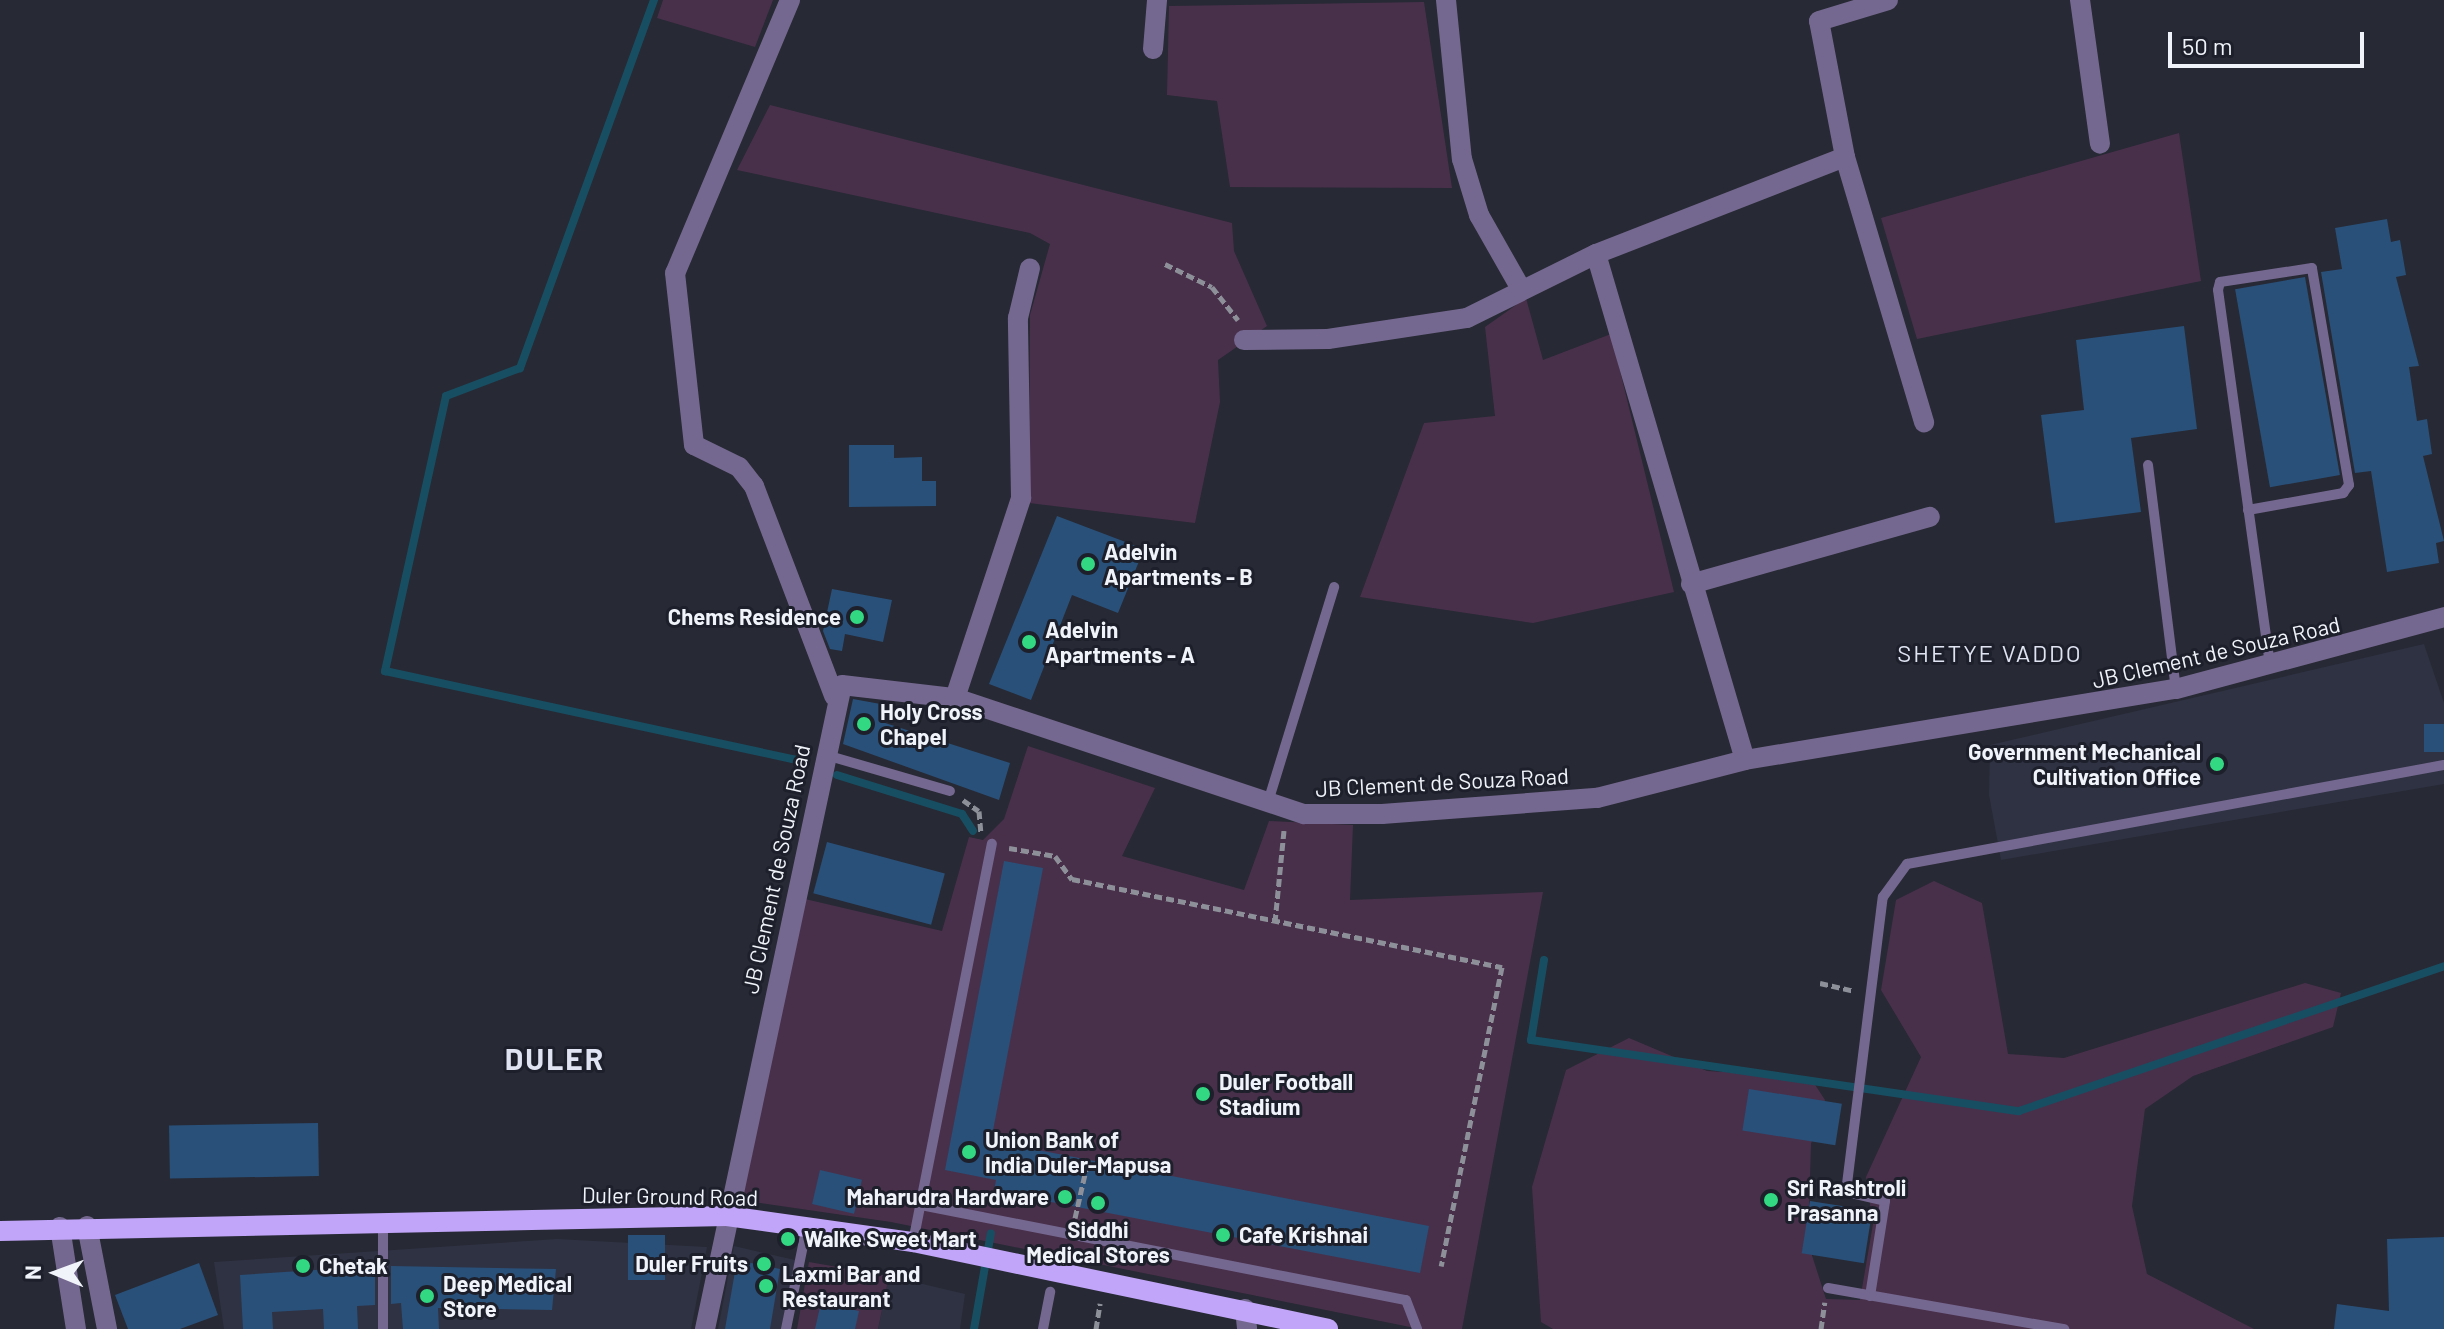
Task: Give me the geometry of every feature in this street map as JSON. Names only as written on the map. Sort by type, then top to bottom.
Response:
[{"type":"main road","name":"Duler Ground Road","points":[[0,1231],[87,1226],[727,1216],[913,1242],[1246,1319],[1328,1329]]},
{"type":"street","points":[[790,0],[675,273],[694,445],[739,467],[754,486],[834,696]]},
{"type":"street","points":[[1153,49],[1157,0]]},
{"type":"street","points":[[1446,0],[1462,159],[1479,215],[1521,289]]},
{"type":"street","points":[[1888,0],[1819,21],[1845,157],[1924,422]]},
{"type":"street","points":[[2080,0],[2100,144]]},
{"type":"street","points":[[1244,340],[1328,339],[1467,318],[1596,254],[1845,157]]},
{"type":"street","points":[[1596,254],[1745,760]]},
{"type":"street","points":[[955,698],[1021,498],[1018,318],[1030,268]]},
{"type":"street","points":[[1691,584],[1930,517]]},
{"type":"street","name":"JB Clement de Souza Road","points":[[705,1329],[826,755],[834,696],[853,683],[955,698],[1304,814],[1597,798],[1745,760],[2176,689],[2270,668],[2444,617]]},
{"type":"street","points":[[87,1226],[107,1329]]},
{"type":"street","points":[[60,1227],[76,1329]]},
{"type":"lane","points":[[2248,510],[2343,493],[2349,485],[2312,268],[2220,282],[2218,290],[2248,510],[2270,668]]},
{"type":"lane","points":[[2148,465],[2176,689]]},
{"type":"lane","points":[[1268,802],[1334,587]]},
{"type":"lane","points":[[826,755],[950,791]]},
{"type":"lane","points":[[1870,1296],[1885,1201],[1846,1192],[1883,897],[1907,864],[2444,765]]},
{"type":"lane","points":[[913,1242],[992,844]]},
{"type":"lane","points":[[921,1205],[1406,1300],[1417,1329]]},
{"type":"lane","points":[[383,1222],[383,1329]]},
{"type":"lane","points":[[786,1329],[807,1226]]},
{"type":"lane","points":[[1828,1288],[2064,1329]]},
{"type":"lane","points":[[1043,1329],[1050,1292]]},
{"type":"path","points":[[1165,264],[1212,287],[1235,309],[1244,340]]},
{"type":"path","points":[[950,791],[979,811],[983,840],[1055,856],[1072,879],[1502,967],[1441,1266]]},
{"type":"path","points":[[1275,922],[1285,821],[1304,814]]},
{"type":"path","points":[[1820,983],[1871,993]]},
{"type":"path","points":[[1072,1235],[1087,1165]]},
{"type":"path","points":[[1821,1329],[1828,1288]]},
{"type":"path","points":[[1096,1329],[1100,1302]]},
{"type":"shaded area","points":[[663,0],[773,0],[755,47],[657,18]]},
{"type":"shaded area","points":[[1424,2],[1452,188],[1230,187],[1217,101],[1167,95],[1169,6]]},
{"type":"shaded area","points":[[770,105],[1232,223],[1234,251],[1267,326],[1218,360],[1220,402],[1195,523],[1029,503],[1030,315],[1050,244],[1030,233],[737,170]]},
{"type":"shaded area","points":[[2179,133],[2201,281],[1917,339],[1881,218]]},
{"type":"shaded area","points":[[1526,298],[1543,360],[1611,334],[1674,592],[1533,623],[1360,597],[1424,423],[1495,416],[1485,327]]},
{"type":"shaded area","name":"Government Mechanical Cultivation Office","points":[[2424,644],[2444,703],[2444,784],[2001,860],[1989,795],[1990,745]]},
{"type":"shaded area","name":"Duler Football Stadium","points":[[1028,746],[1155,788],[1122,856],[1244,890],[1269,821],[1353,825],[1350,900],[1543,892],[1462,1329],[1420,1329],[891,1222],[739,1200],[805,899],[942,931],[969,837],[983,840],[1004,819]]},
{"type":"shaded area","points":[[1934,881],[1982,903],[2008,1054],[2064,1058],[2305,983],[2341,993],[2333,1027],[2193,1076],[2145,1109],[2132,1206],[2147,1274],[2254,1329],[1553,1329],[1541,1322],[1532,1187],[1566,1070],[1629,1038],[1707,1071],[1810,1077],[1825,1100],[1811,1144],[1808,1243],[1826,1299],[1860,1300],[1873,1224],[1866,1177],[1921,1057],[1881,990],[1896,900]]},
{"type":"shaded area","points":[[557,1239],[707,1247],[691,1329],[224,1329],[214,1262]]},
{"type":"shaded area","points":[[734,1246],[795,1260],[781,1329],[718,1329]]},
{"type":"shaded area","points":[[809,1262],[889,1276],[878,1329],[797,1329]]},
{"type":"shaded area","points":[[889,1276],[965,1294],[960,1329],[878,1329]]},
{"type":"building","points":[[2387,219],[2391,242],[2400,240],[2406,275],[2396,277],[2419,366],[2409,367],[2417,421],[2427,419],[2432,454],[2423,456],[2444,541],[2436,543],[2439,563],[2387,572],[2371,471],[2355,473],[2321,272],[2342,269],[2335,228]]},
{"type":"building","points":[[2305,277],[2340,475],[2270,487],[2235,289]]},
{"type":"building","points":[[2184,326],[2197,429],[2131,438],[2141,512],[2055,523],[2041,415],[2084,410],[2076,340]]},
{"type":"building","points":[[849,445],[894,445],[894,458],[922,457],[922,481],[936,481],[936,506],[849,507]]},
{"type":"building","points":[[1057,516],[1144,549],[1118,613],[1072,595],[1031,700],[989,684]]},
{"type":"building","name":"Chems Residence","points":[[832,589],[892,600],[883,642],[845,634],[842,651],[830,649],[823,631]]},
{"type":"building","points":[[853,699],[886,705],[882,722],[1010,763],[999,800],[843,744]]},
{"type":"building","points":[[2424,724],[2444,724],[2444,752],[2424,752]]},
{"type":"building","points":[[827,842],[945,874],[931,925],[813,893]]},
{"type":"building","points":[[1004,861],[1043,868],[991,1141],[1429,1226],[1420,1273],[994,1191],[996,1180],[945,1170]]},
{"type":"building","points":[[1749,1089],[1842,1104],[1835,1145],[1742,1130]]},
{"type":"building","points":[[318,1123],[319,1176],[170,1179],[169,1126]]},
{"type":"building","points":[[820,1170],[862,1180],[854,1214],[812,1204]]},
{"type":"building","points":[[1810,1201],[1872,1211],[1864,1263],[1802,1253]]},
{"type":"building","points":[[628,1235],[665,1235],[665,1280],[628,1280]]},
{"type":"building","points":[[2444,1237],[2444,1329],[2334,1329],[2337,1304],[2389,1311],[2387,1239]]},
{"type":"building","points":[[737,1260],[780,1269],[770,1329],[725,1329]]},
{"type":"building","points":[[199,1263],[218,1315],[180,1329],[128,1329],[115,1295]]},
{"type":"building","points":[[375,1266],[375,1305],[357,1306],[358,1329],[324,1329],[323,1309],[272,1312],[273,1329],[243,1329],[240,1275]]},
{"type":"building","points":[[391,1266],[556,1269],[552,1310],[438,1308],[439,1329],[403,1329],[401,1303],[391,1304]]},
{"type":"building","points":[[821,1303],[859,1311],[855,1329],[815,1329]]},
{"type":"waterway","points":[[654,0],[520,368],[446,396],[385,671],[802,761]]},
{"type":"waterway","points":[[837,775],[962,814],[973,831]]},
{"type":"waterway","points":[[1544,960],[1531,1040],[2019,1111],[2444,966]]},
{"type":"waterway","points":[[974,1329],[991,1233]]},
{"type":"place","name":"Adelvin Apartments - B","points":[[1088,564]]},
{"type":"place","name":"Chems Residence","points":[[857,617]]},
{"type":"place","name":"Adelvin Apartments - A","points":[[1029,642]]},
{"type":"place","name":"Holy Cross Chapel","points":[[864,724]]},
{"type":"place","name":"Government Mechanical Cultivation Office","points":[[2217,764]]},
{"type":"place","name":"Duler Football Stadium","points":[[1203,1094]]},
{"type":"place","name":"Union Bank of India Duler-Mapusa","points":[[969,1152]]},
{"type":"place","name":"Maharudra Hardware","points":[[1065,1197]]},
{"type":"place","name":"Sri Rashtroli Prasanna","points":[[1771,1200]]},
{"type":"place","name":"Siddhi Medical Stores","points":[[1098,1203]]},
{"type":"place","name":"Cafe Krishnai","points":[[1223,1235]]},
{"type":"place","name":"Walke Sweet Mart","points":[[788,1239]]},
{"type":"place","name":"Duler Fruits","points":[[764,1264]]},
{"type":"place","name":"Chetak","points":[[303,1266]]},
{"type":"place","name":"Laxmi Bar and Restaurant","points":[[766,1286]]},
{"type":"place","name":"Deep Medical Store","points":[[427,1296]]},
{"type":"district","name":"SHETYE VADDO","points":[[1990,653]]},
{"type":"district","name":"DULER","points":[[555,1058]]}]
